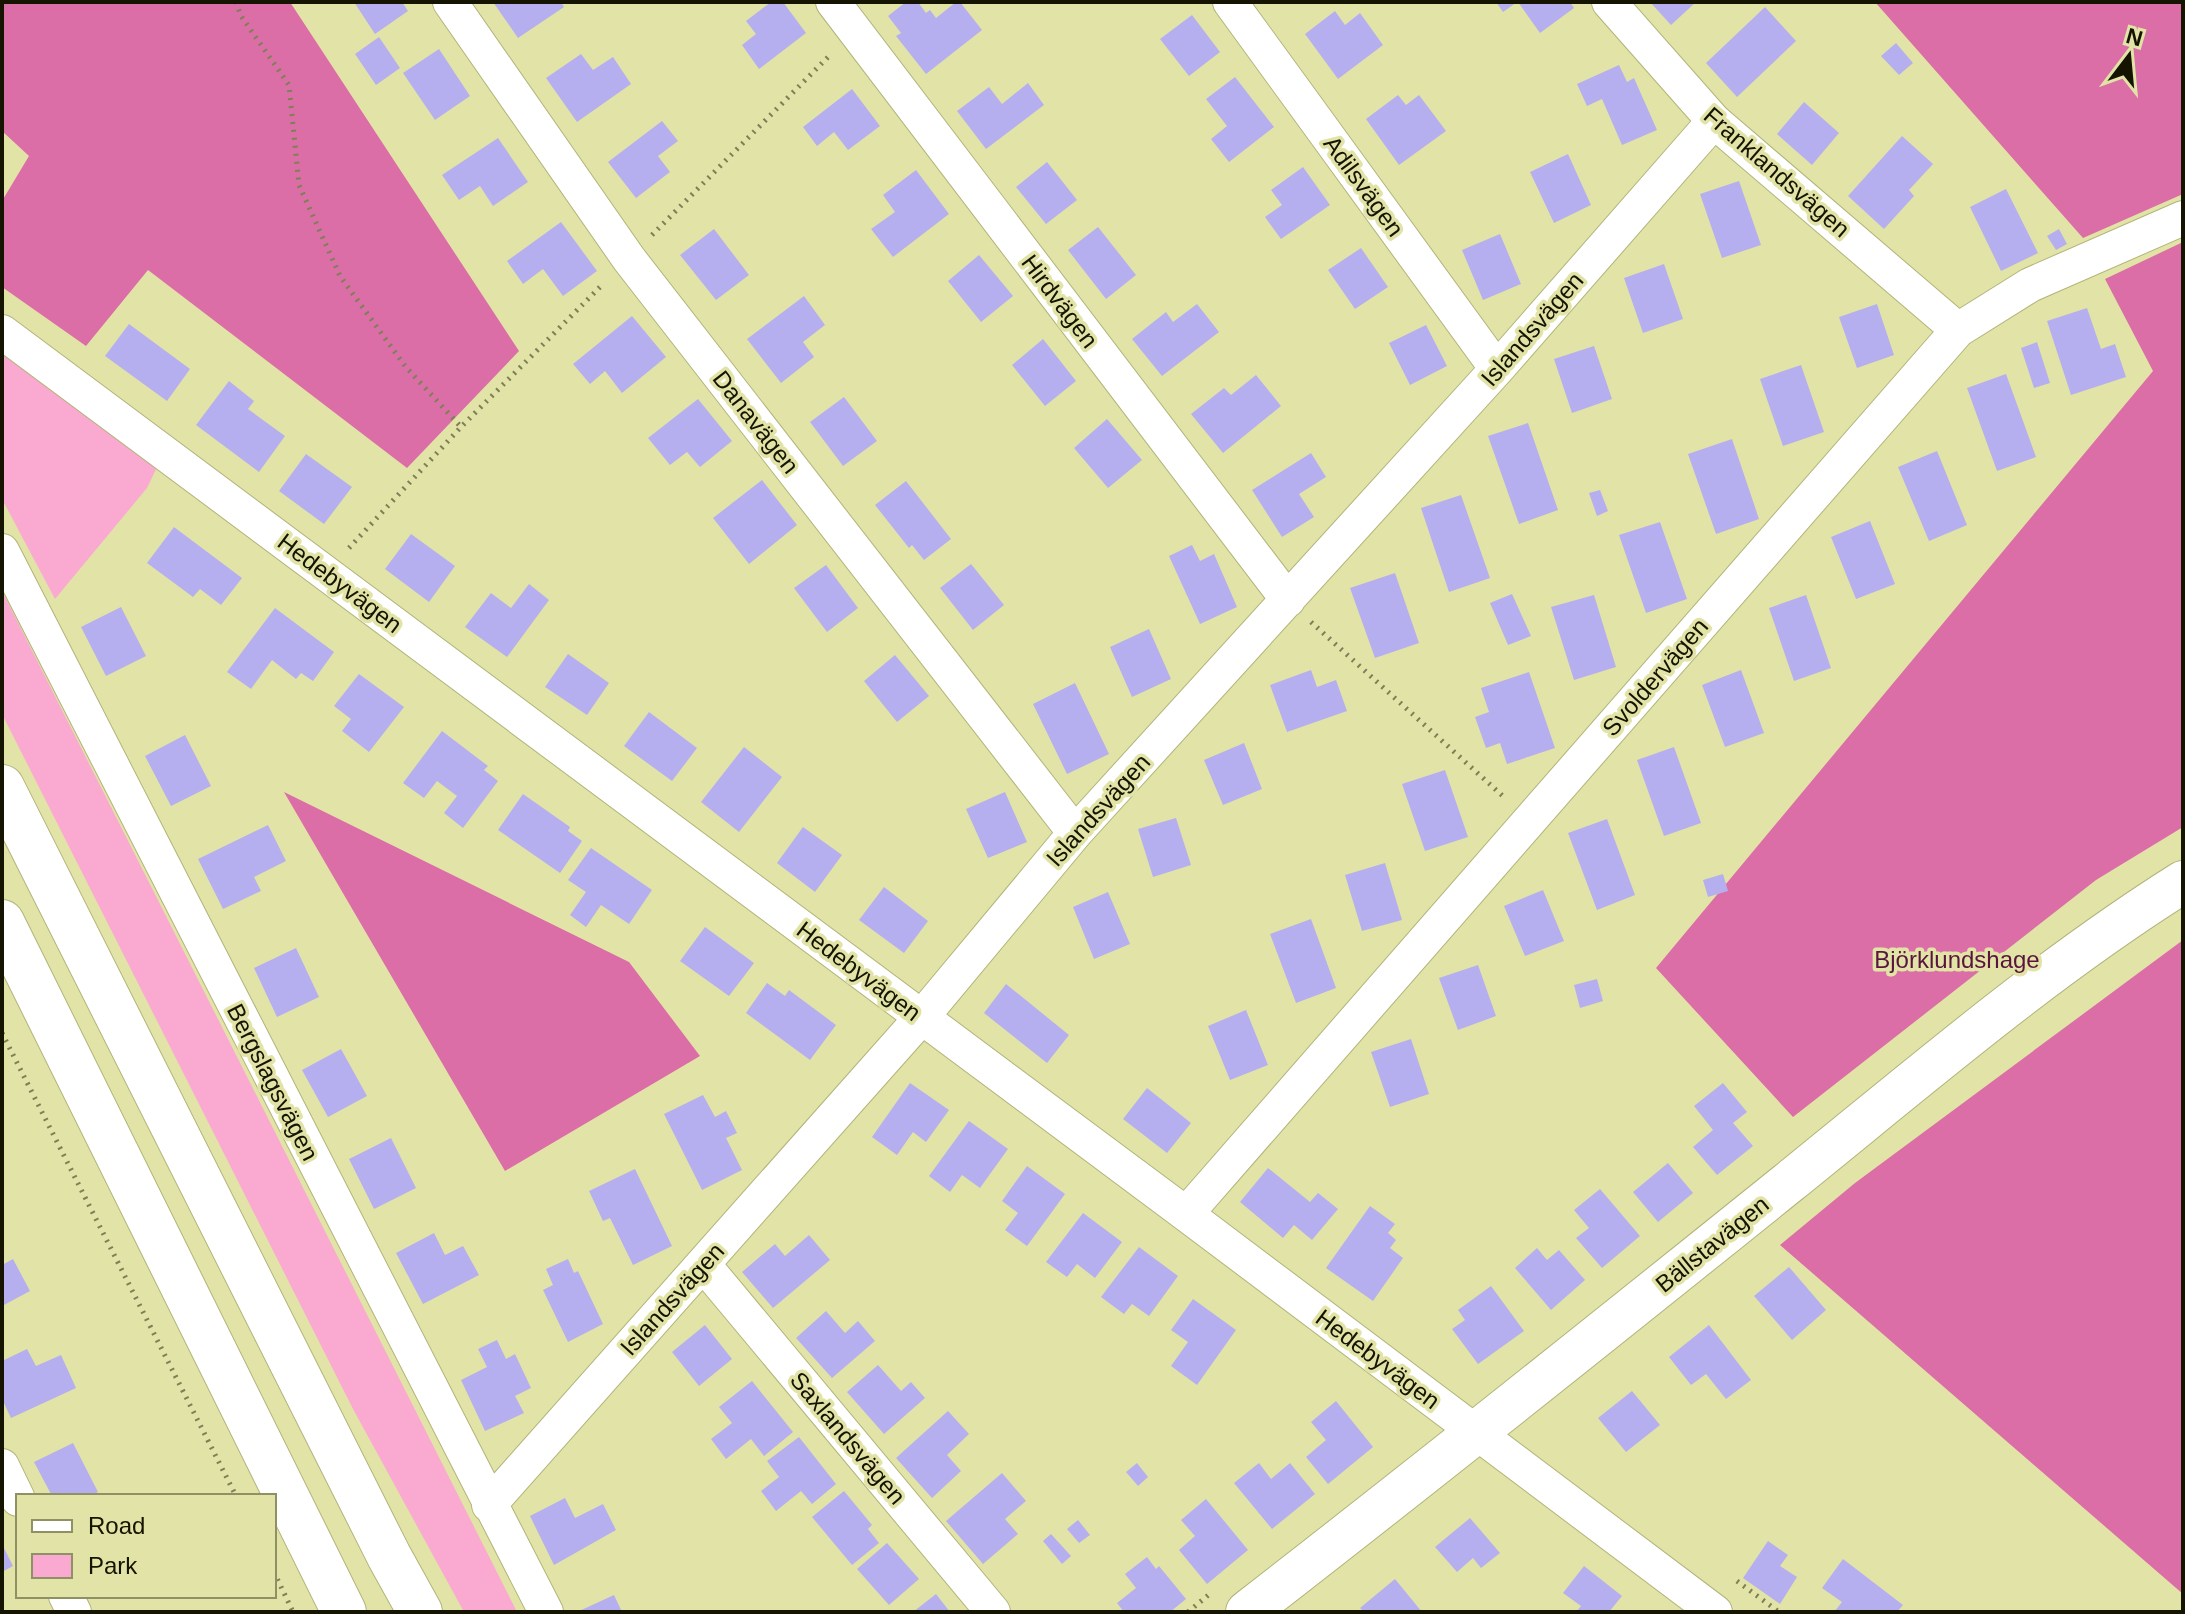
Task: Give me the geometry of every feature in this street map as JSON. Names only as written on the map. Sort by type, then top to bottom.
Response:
[{"type":"main road","points":[[2,787],[361,1501],[420,1612]]},
{"type":"main road","points":[[2,922],[344,1612]]},
{"type":"street","name":"Danavägen","points":[[450,2],[629,259],[1075,833]]},
{"type":"street","name":"Hirdvägen","points":[[833,2],[1288,600]]},
{"type":"street","name":"Adilsvägen","points":[[1230,2],[1497,369]]},
{"type":"street","name":"Franklandsvägen","points":[[1609,2],[1714,121],[1958,330]]},
{"type":"street","name":"Islandsvägen","points":[[489,1505],[921,1018],[1075,833],[1497,369],[1714,121]]},
{"type":"street","name":"Svoldervägen","points":[[1186,1214],[1958,330],[2030,285],[2183,218]]},
{"type":"street","name":"Hedebyvägen","points":[[2,332],[1715,1612]]},
{"type":"street","name":"Bergslagsvägen","points":[[2,551],[546,1612]]},
{"type":"street","name":"Bällstavägen","points":[[1247,1612],[1476,1434],[1987,1022],[2112,926],[2183,882]]},
{"type":"street","name":"Saxlandsvägen","points":[[703,1264],[993,1612]]},
{"type":"street","points":[[2,1466],[16,1495]]},
{"type":"path","points":[[236,2],[255,38],[289,85],[299,185],[340,276],[405,366],[461,427]]},
{"type":"path","points":[[347,550],[461,427],[853,31]]},
{"type":"path","points":[[1288,600],[1529,821]]},
{"type":"path","points":[[2,1033],[235,1494]]},
{"type":"path","points":[[276,1576],[293,1612]]},
{"type":"green space","points":[[2,2],[290,2],[519,351],[407,468],[148,270],[86,346],[2,287],[2,201],[29,156],[2,131]]},
{"type":"green space","points":[[1875,2],[2183,2],[2183,194],[2083,238]]},
{"type":"green space","name":"Björklundshage","points":[[2183,242],[2183,827],[2096,880],[1793,1117],[1656,968],[2153,371],[2105,279]]},
{"type":"green space","points":[[2,347],[159,463],[147,488],[55,599],[2,499]]},
{"type":"green space","points":[[2,591],[517,1612],[464,1612],[353,1409],[2,714]]},
{"type":"green space","points":[[284,792],[629,962],[700,1056],[505,1171]]},
{"type":"green space","points":[[2183,940],[2183,1594],[1780,1245],[1855,1183]]},
{"type":"building","points":[[354,2],[402,2],[408,11],[375,34]]},
{"type":"building","points":[[493,2],[561,2],[564,7],[518,38]]},
{"type":"building","points":[[771,2],[783,2],[806,33],[759,69],[742,45],[756,34],[746,21]]},
{"type":"building","points":[[906,2],[918,2],[926,13],[930,10],[936,18],[960,2],[982,30],[926,74],[896,36],[901,33],[888,16]]},
{"type":"building","points":[[1496,2],[1517,2],[1503,12]]},
{"type":"building","points":[[1518,2],[1570,2],[1574,8],[1540,33]]},
{"type":"building","points":[[1650,2],[1696,2],[1671,25]]},
{"type":"building","points":[[1765,7],[1796,41],[1737,97],[1706,63]]},
{"type":"building","points":[[1335,11],[1345,25],[1360,13],[1383,45],[1338,79],[1305,34]]},
{"type":"building","points":[[1192,15],[1220,52],[1189,76],[1160,39]]},
{"type":"building","points":[[379,37],[400,68],[376,85],[355,54]]},
{"type":"building","points":[[1896,43],[1913,63],[1899,75],[1881,56]]},
{"type":"building","points":[[439,49],[470,96],[435,120],[403,73]]},
{"type":"building","points":[[581,54],[593,70],[613,57],[631,84],[577,122],[546,78]]},
{"type":"building","points":[[1619,65],[1627,82],[1634,78],[1657,130],[1622,145],[1602,99],[1587,106],[1577,84]]},
{"type":"building","points":[[1235,77],[1274,127],[1229,162],[1211,139],[1227,126],[1206,99]]},
{"type":"building","points":[[1028,83],[1044,105],[986,149],[957,111],[989,87],[1002,104]]},
{"type":"building","points":[[852,89],[880,126],[848,150],[834,132],[817,146],[803,127]]},
{"type":"building","points":[[1398,95],[1406,105],[1419,95],[1446,131],[1399,165],[1366,119]]},
{"type":"building","points":[[1804,102],[1839,133],[1812,165],[1777,134]]},
{"type":"building","points":[[662,121],[678,141],[658,156],[670,172],[636,198],[608,162]]},
{"type":"building","points":[[1902,136],[1933,164],[1909,190],[1914,196],[1884,229],[1848,196]]},
{"type":"building","points":[[498,138],[528,182],[493,206],[480,186],[459,200],[442,175]]},
{"type":"building","points":[[1568,154],[1591,205],[1554,223],[1530,172]]},
{"type":"building","points":[[1047,162],[1077,200],[1046,224],[1016,187]]},
{"type":"building","points":[[1303,167],[1330,205],[1281,239],[1265,217],[1282,205],[1271,190]]},
{"type":"building","points":[[916,170],[949,214],[893,257],[871,229],[895,212],[883,195]]},
{"type":"building","points":[[1739,181],[1761,245],[1722,258],[1700,194]]},
{"type":"building","points":[[2006,189],[2038,253],[2001,271],[1970,207]]},
{"type":"building","points":[[561,222],[597,271],[563,296],[543,269],[523,284],[507,261]]},
{"type":"building","points":[[1098,227],[1136,275],[1106,299],[1068,250]]},
{"type":"building","points":[[714,229],[749,275],[716,300],[680,255]]},
{"type":"building","points":[[2059,229],[2067,244],[2056,250],[2047,236]]},
{"type":"building","points":[[1500,234],[1521,284],[1483,300],[1462,250]]},
{"type":"building","points":[[1361,248],[1388,287],[1355,309],[1328,270]]},
{"type":"building","points":[[979,255],[1013,296],[981,322],[948,281]]},
{"type":"building","points":[[1664,264],[1683,319],[1643,333],[1624,278]]},
{"type":"building","points":[[804,296],[825,325],[803,342],[814,357],[781,383],[747,339]]},
{"type":"building","points":[[1197,304],[1219,332],[1162,376],[1132,339],[1166,312],[1173,322]]},
{"type":"building","points":[[1877,304],[1894,355],[1857,368],[1839,317]]},
{"type":"building","points":[[2087,308],[2101,349],[2115,344],[2126,377],[2071,395],[2047,321]]},
{"type":"building","points":[[632,316],[666,357],[622,393],[605,371],[590,384],[573,364]]},
{"type":"building","points":[[129,324],[190,369],[167,401],[105,356]]},
{"type":"building","points":[[1426,325],[1447,366],[1410,385],[1389,343]]},
{"type":"building","points":[[1043,339],[1076,381],[1045,406],[1012,365]]},
{"type":"building","points":[[2037,342],[2050,383],[2034,388],[2021,348]]},
{"type":"building","points":[[1594,346],[1612,399],[1572,413],[1554,359]]},
{"type":"building","points":[[1801,365],[1824,432],[1783,446],[1760,379]]},
{"type":"building","points":[[2006,374],[2036,457],[1997,471],[1967,388]]},
{"type":"building","points":[[1256,375],[1281,406],[1223,453],[1191,414],[1224,388],[1231,395]]},
{"type":"building","points":[[229,381],[254,401],[248,409],[285,436],[259,472],[196,425]]},
{"type":"building","points":[[844,397],[877,441],[843,466],[810,422]]},
{"type":"building","points":[[698,399],[732,441],[700,467],[687,452],[670,465],[648,438]]},
{"type":"building","points":[[1107,419],[1142,460],[1108,488],[1074,448]]},
{"type":"building","points":[[1528,423],[1558,510],[1519,524],[1488,436]]},
{"type":"building","points":[[1732,439],[1759,519],[1716,534],[1688,454]]},
{"type":"building","points":[[1937,451],[1967,525],[1929,541],[1898,467]]},
{"type":"building","points":[[1311,453],[1326,477],[1299,494],[1314,517],[1282,537],[1252,490]]},
{"type":"building","points":[[306,454],[352,487],[324,524],[279,491]]},
{"type":"building","points":[[762,480],[797,525],[749,564],[713,518]]},
{"type":"building","points":[[906,481],[951,539],[924,560],[912,545],[909,548],[875,505]]},
{"type":"building","points":[[1600,490],[1608,511],[1597,516],[1589,493]]},
{"type":"building","points":[[1461,495],[1490,578],[1449,592],[1421,508]]},
{"type":"building","points":[[1870,521],[1895,584],[1856,599],[1831,537]]},
{"type":"building","points":[[1660,522],[1687,599],[1646,613],[1619,535]]},
{"type":"building","points":[[174,527],[242,578],[221,605],[200,589],[193,597],[147,563]]},
{"type":"building","points":[[411,534],[455,566],[429,602],[385,569]]},
{"type":"building","points":[[1192,545],[1200,561],[1214,554],[1237,607],[1200,624],[1169,556]]},
{"type":"building","points":[[971,564],[1004,605],[973,630],[940,588]]},
{"type":"building","points":[[826,565],[858,608],[827,632],[794,588]]},
{"type":"building","points":[[1395,573],[1419,643],[1375,658],[1350,588]]},
{"type":"building","points":[[529,584],[549,600],[507,657],[465,627],[491,593],[511,608]]},
{"type":"building","points":[[1512,594],[1531,636],[1508,645],[1490,603]]},
{"type":"building","points":[[1594,595],[1616,667],[1574,680],[1551,607]]},
{"type":"building","points":[[1806,595],[1831,668],[1794,681],[1769,608]]},
{"type":"building","points":[[121,607],[146,656],[106,676],[81,627]]},
{"type":"building","points":[[275,608],[334,652],[313,681],[301,673],[296,679],[272,660],[251,689],[227,672]]},
{"type":"building","points":[[1149,629],[1171,679],[1132,697],[1110,647]]},
{"type":"building","points":[[568,654],[609,683],[587,715],[545,687]]},
{"type":"building","points":[[895,655],[929,696],[897,722],[864,681]]},
{"type":"building","points":[[1311,670],[1317,687],[1336,680],[1347,711],[1287,732],[1270,685]]},
{"type":"building","points":[[1741,670],[1764,733],[1725,747],[1702,685]]},
{"type":"building","points":[[1529,672],[1555,748],[1507,764],[1500,743],[1486,748],[1475,717],[1489,712],[1481,688]]},
{"type":"building","points":[[359,674],[404,707],[369,752],[342,731],[351,719],[334,706]]},
{"type":"building","points":[[1075,683],[1109,754],[1067,774],[1033,704]]},
{"type":"building","points":[[649,712],[697,748],[672,781],[624,746]]},
{"type":"building","points":[[442,731],[488,766],[484,770],[498,781],[463,828],[444,813],[457,796],[437,781],[424,798],[403,783]]},
{"type":"building","points":[[185,735],[211,786],[171,806],[145,756]]},
{"type":"building","points":[[1244,743],[1262,789],[1223,805],[1204,760]]},
{"type":"building","points":[[744,747],[782,777],[739,832],[701,802]]},
{"type":"building","points":[[1674,747],[1701,823],[1664,836],[1637,760]]},
{"type":"building","points":[[1445,770],[1468,837],[1425,851],[1402,784]]},
{"type":"building","points":[[1005,792],[1027,842],[988,858],[966,809]]},
{"type":"building","points":[[523,794],[570,827],[568,831],[582,841],[560,873],[498,830]]},
{"type":"building","points":[[1176,818],[1191,865],[1153,877],[1138,829]]},
{"type":"building","points":[[1607,819],[1635,895],[1597,910],[1568,833]]},
{"type":"building","points":[[268,825],[286,861],[254,877],[261,891],[223,909],[198,859]]},
{"type":"building","points":[[803,827],[842,855],[815,892],[777,863]]},
{"type":"building","points":[[591,848],[652,890],[629,924],[601,905],[586,927],[570,915],[586,892],[568,880]]},
{"type":"building","points":[[1385,863],[1402,920],[1362,931],[1345,875]]},
{"type":"building","points":[[1723,874],[1728,891],[1708,897],[1703,880]]},
{"type":"building","points":[[884,887],[928,921],[904,953],[859,920]]},
{"type":"building","points":[[1543,890],[1564,941],[1525,956],[1504,906]]},
{"type":"building","points":[[1108,892],[1130,944],[1094,959],[1073,907]]},
{"type":"building","points":[[1311,919],[1336,988],[1296,1003],[1270,934]]},
{"type":"building","points":[[705,927],[754,963],[729,996],[680,961]]},
{"type":"building","points":[[296,948],[319,997],[277,1017],[254,968]]},
{"type":"building","points":[[1478,965],[1496,1016],[1458,1030],[1439,978]]},
{"type":"building","points":[[1597,979],[1603,1001],[1580,1008],[1574,985]]},
{"type":"building","points":[[767,983],[785,996],[789,990],[836,1025],[810,1060],[746,1013]]},
{"type":"building","points":[[1006,984],[1069,1035],[1047,1063],[984,1013]]},
{"type":"building","points":[[1246,1010],[1268,1065],[1230,1080],[1208,1026]]},
{"type":"building","points":[[1411,1039],[1429,1094],[1390,1107],[1371,1052]]},
{"type":"building","points":[[341,1049],[367,1096],[328,1117],[302,1070]]},
{"type":"building","points":[[910,1083],[949,1110],[926,1142],[913,1132],[897,1155],[872,1137]]},
{"type":"building","points":[[1723,1083],[1747,1112],[1733,1123],[1753,1146],[1717,1175],[1693,1147],[1713,1130],[1694,1106]]},
{"type":"building","points":[[1147,1088],[1191,1123],[1167,1153],[1123,1119]]},
{"type":"building","points":[[703,1095],[715,1117],[726,1111],[737,1133],[726,1138],[742,1170],[702,1190],[664,1114]]},
{"type":"building","points":[[969,1121],[1008,1149],[980,1188],[962,1175],[950,1192],[929,1176]]},
{"type":"building","points":[[391,1138],[416,1188],[374,1209],[349,1159]]},
{"type":"building","points":[[1668,1163],[1693,1193],[1658,1222],[1633,1192]]},
{"type":"building","points":[[1027,1166],[1065,1194],[1027,1246],[1005,1230],[1018,1213],[1002,1201]]},
{"type":"building","points":[[1268,1168],[1310,1202],[1318,1193],[1338,1209],[1312,1240],[1294,1225],[1283,1238],[1240,1202]]},
{"type":"building","points":[[635,1169],[672,1246],[633,1265],[610,1218],[603,1221],[589,1191]]},
{"type":"building","points":[[1600,1189],[1640,1236],[1602,1268],[1576,1238],[1589,1228],[1574,1210]]},
{"type":"building","points":[[1370,1206],[1395,1224],[1388,1233],[1396,1240],[1390,1248],[1403,1258],[1373,1301],[1326,1268]]},
{"type":"building","points":[[1083,1213],[1122,1242],[1095,1278],[1077,1264],[1067,1277],[1046,1262]]},
{"type":"building","points":[[434,1233],[445,1255],[463,1246],[479,1275],[423,1304],[396,1253]]},
{"type":"building","points":[[809,1235],[830,1260],[773,1308],[742,1272],[775,1244],[785,1256]]},
{"type":"building","points":[[1139,1247],[1178,1276],[1149,1316],[1132,1304],[1124,1314],[1101,1297]]},
{"type":"building","points":[[1537,1248],[1547,1260],[1559,1250],[1585,1280],[1551,1310],[1515,1268]]},
{"type":"building","points":[[13,1259],[30,1291],[2,1306],[2,1265]]},
{"type":"building","points":[[568,1259],[574,1273],[578,1271],[603,1324],[568,1342],[543,1290],[553,1285],[546,1269]]},
{"type":"building","points":[[1789,1267],[1826,1310],[1792,1340],[1754,1296]]},
{"type":"building","points":[[1491,1286],[1524,1331],[1478,1364],[1452,1329],[1465,1320],[1458,1310]]},
{"type":"building","points":[[1193,1299],[1236,1330],[1197,1385],[1171,1366],[1188,1342],[1171,1330]]},
{"type":"building","points":[[826,1311],[845,1333],[858,1321],[875,1341],[832,1378],[796,1338]]},
{"type":"building","points":[[705,1325],[732,1359],[699,1386],[672,1352]]},
{"type":"building","points":[[1709,1325],[1751,1380],[1726,1399],[1706,1374],[1691,1385],[1669,1357]]},
{"type":"building","points":[[497,1340],[506,1359],[515,1354],[531,1388],[515,1396],[524,1413],[485,1431],[461,1380],[487,1367],[478,1349]]},
{"type":"building","points":[[27,1349],[36,1366],[61,1355],[76,1388],[11,1418],[2,1399],[2,1361]]},
{"type":"building","points":[[878,1365],[901,1391],[911,1382],[925,1398],[884,1434],[847,1392]]},
{"type":"building","points":[[752,1381],[793,1432],[764,1456],[751,1439],[726,1459],[711,1439],[732,1423],[719,1407]]},
{"type":"building","points":[[1632,1391],[1660,1425],[1626,1452],[1598,1418]]},
{"type":"building","points":[[1336,1401],[1373,1447],[1328,1484],[1306,1457],[1326,1440],[1311,1422]]},
{"type":"building","points":[[948,1411],[969,1434],[947,1455],[961,1471],[932,1498],[896,1458]]},
{"type":"building","points":[[799,1437],[836,1484],[812,1504],[801,1491],[776,1511],[761,1491],[779,1477],[767,1461]]},
{"type":"building","points":[[73,1443],[98,1492],[51,1494],[34,1462]]},
{"type":"building","points":[[1137,1463],[1148,1477],[1138,1486],[1126,1472]]},
{"type":"building","points":[[1259,1463],[1271,1479],[1290,1463],[1315,1494],[1272,1529],[1234,1483]]},
{"type":"building","points":[[1002,1473],[1026,1501],[1005,1519],[1018,1534],[983,1564],[946,1521]]},
{"type":"building","points":[[844,1491],[872,1525],[868,1529],[879,1543],[852,1565],[812,1517]]},
{"type":"building","points":[[565,1498],[575,1518],[603,1504],[616,1530],[554,1565],[530,1516]]},
{"type":"building","points":[[1206,1499],[1248,1550],[1207,1584],[1179,1550],[1195,1536],[1181,1520]]},
{"type":"building","points":[[1470,1518],[1500,1553],[1481,1568],[1473,1558],[1457,1572],[1435,1547]]},
{"type":"building","points":[[1078,1520],[1090,1535],[1079,1543],[1067,1529]]},
{"type":"building","points":[[1051,1534],[1071,1556],[1062,1564],[1043,1541]]},
{"type":"building","points":[[1768,1541],[1788,1555],[1780,1566],[1797,1577],[1780,1604],[1743,1578]]},
{"type":"building","points":[[887,1543],[919,1579],[889,1605],[857,1569]]},
{"type":"building","points":[[2,1544],[13,1566],[2,1572]]},
{"type":"building","points":[[1147,1557],[1156,1569],[1159,1566],[1186,1599],[1170,1612],[1124,1612],[1117,1603],[1136,1588],[1125,1574]]},
{"type":"building","points":[[1843,1559],[1903,1605],[1897,1612],[1834,1612],[1842,1602],[1822,1588]]},
{"type":"building","points":[[1584,1566],[1622,1596],[1609,1612],[1576,1612],[1581,1606],[1563,1593]]},
{"type":"building","points":[[1395,1579],[1422,1612],[1364,1612],[1360,1608]]},
{"type":"building","points":[[936,1594],[950,1612],[913,1612]]},
{"type":"building","points":[[614,1595],[622,1612],[577,1612]]}]
